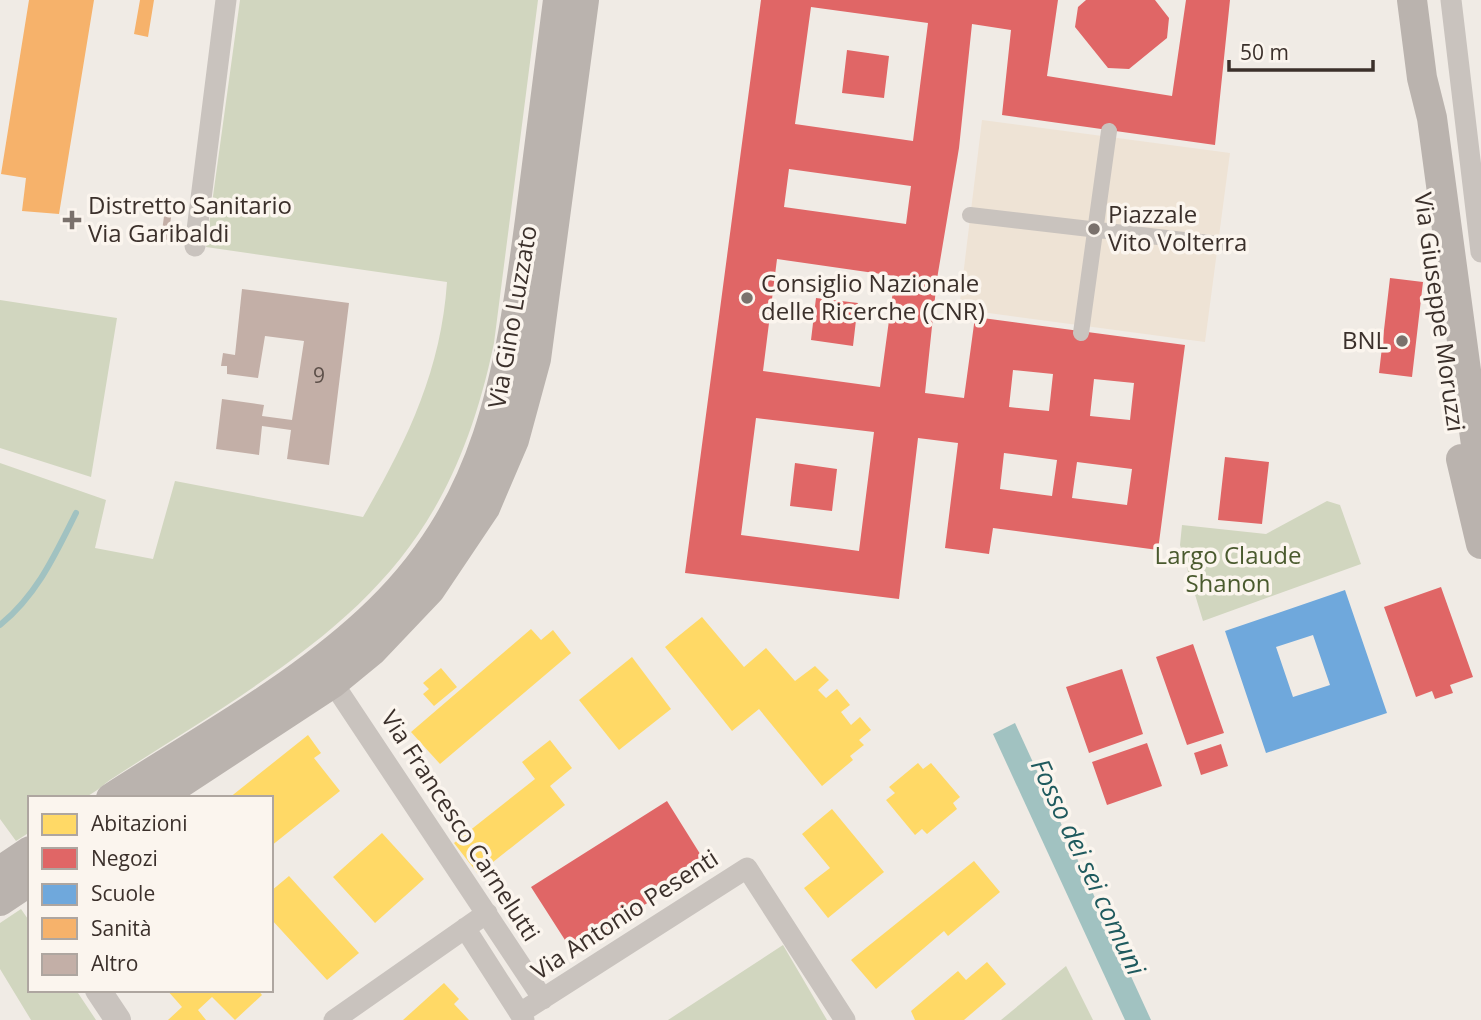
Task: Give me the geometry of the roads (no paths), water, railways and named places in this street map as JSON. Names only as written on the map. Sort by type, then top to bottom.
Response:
[{"type":"main road","name":"Via Gino Luzzato","points":[[114,796],[335,650],[375,614],[408,578],[457,505],[485,449],[510,363],[558,0]]},
{"type":"main road","name":"Via Gino Luzzato","points":[[161,796],[333,683],[389,636],[430,590],[478,519],[508,457],[536,359],[584,0]]},
{"type":"main road","name":"Via Giuseppe Moruzzi","points":[[1412,0],[1422,78],[1432,117],[1481,482]]},
{"type":"main road","name":"Via Giuseppe Moruzzi","points":[[1422,78],[1416,136],[1426,226],[1463,473],[1481,544]]},
{"type":"main road","points":[[0,901],[18,869]]},
{"type":"street","points":[[195,246],[226,0]]},
{"type":"street","points":[[1451,0],[1473,115],[1481,251]]},
{"type":"street","points":[[1081,333],[1109,131]]},
{"type":"street","points":[[970,215],[1218,244]]},
{"type":"street","name":"Via Francesco Carnelutti","points":[[333,683],[543,999]]},
{"type":"street","name":"Via Antonio Pesenti","points":[[522,1016],[543,999],[747,867],[845,1020]]},
{"type":"street","points":[[334,1020],[487,913]]},
{"type":"street","name":"Via Francesco Carnelutti","points":[[465,928],[522,1016]]},
{"type":"street","points":[[99,992],[118,1020]]},
{"type":"water","points":[[1015,723],[1151,1020],[1125,1020],[993,734]]},
{"type":"waterway","points":[[0,625],[25,601],[35,587],[76,513]]},
{"type":"place","name":"Distretto Sanitario Via Garibaldi","points":[[72,220]]},
{"type":"place","name":"Piazzale Vito Volterra","points":[[1094,229]]},
{"type":"place","name":"Consiglio Nazionale delle Ricerche (CNR)","points":[[747,298]]},
{"type":"place","name":"BNL","points":[[1402,341]]},
{"type":"park label","name":"Largo Claude Shanon","points":[[1228,570]]},
{"type":"water label","name":"Fosso dei sei comuni","points":[[1088,867]]}]
